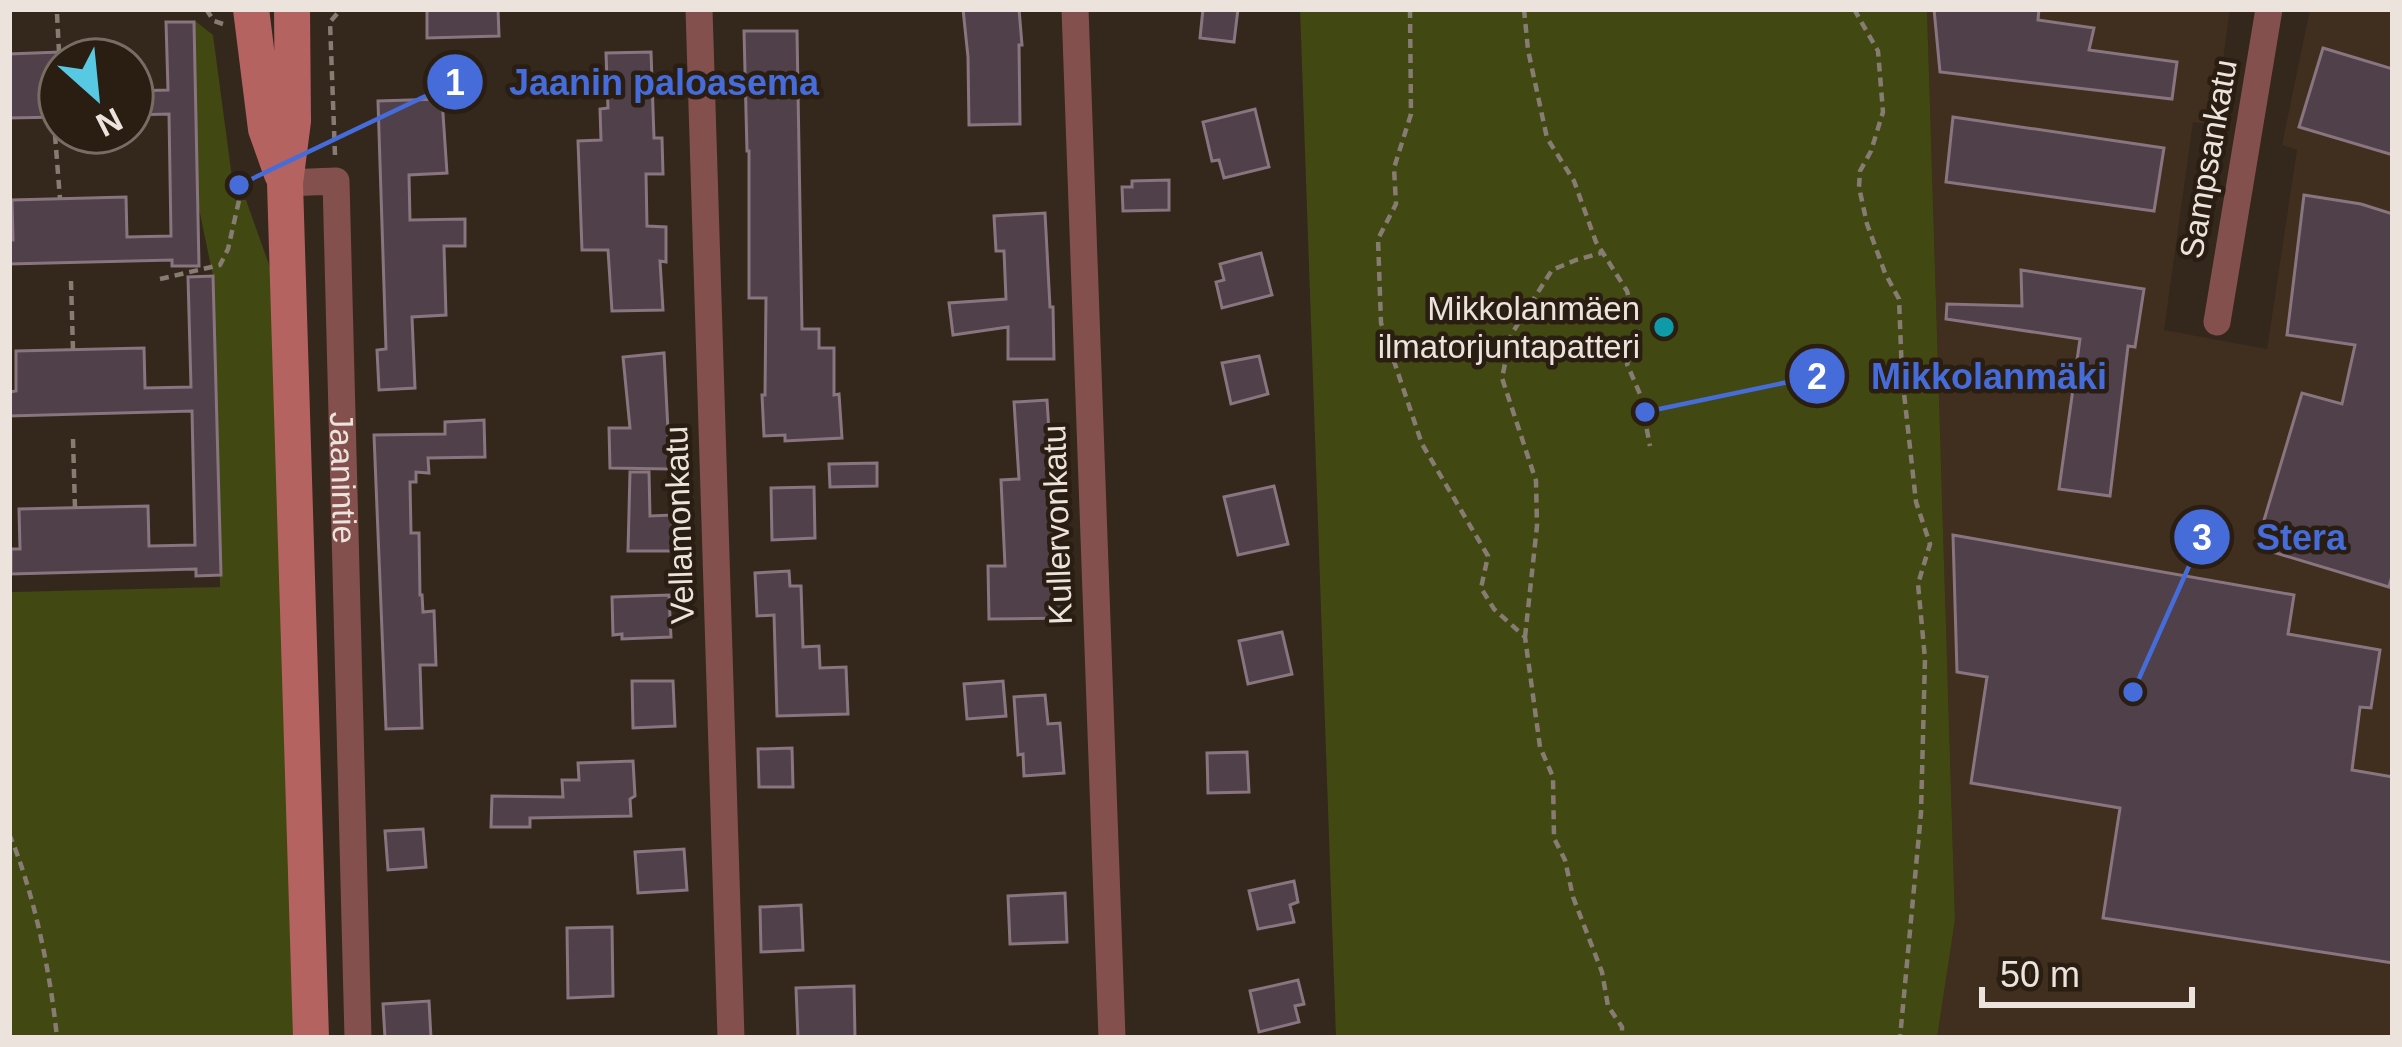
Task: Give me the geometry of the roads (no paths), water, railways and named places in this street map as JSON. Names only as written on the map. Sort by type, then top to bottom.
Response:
[{"type":"main road","name":"Jaanintie","points":[[292,9],[293,121],[285,183],[311,1038]]},
{"type":"main road","name":"Jaanintie","points":[[236,16],[285,183]]},
{"type":"street","name":"Vellamonkatu","points":[[699,9],[731,1038]]},
{"type":"street","name":"Kullervonkatu","points":[[1075,9],[1112,1038]]},
{"type":"street","name":"Sampsankatu","points":[[2217,322],[2270,9]]},
{"type":"street","name":"Jaanintie","points":[[285,183],[336,181],[358,1038]]},
{"type":"street","points":[[306,826],[352,824]]},
{"type":"place","name":"Jaanin paloasema","points":[[239,185]]},
{"type":"place","name":"Mikkolanmäen ilmatorjuntapatteri","points":[[1664,327]]},
{"type":"place","name":"Mikkolanmäki","points":[[1645,412]]},
{"type":"place","name":"Stera","points":[[2133,692]]}]
